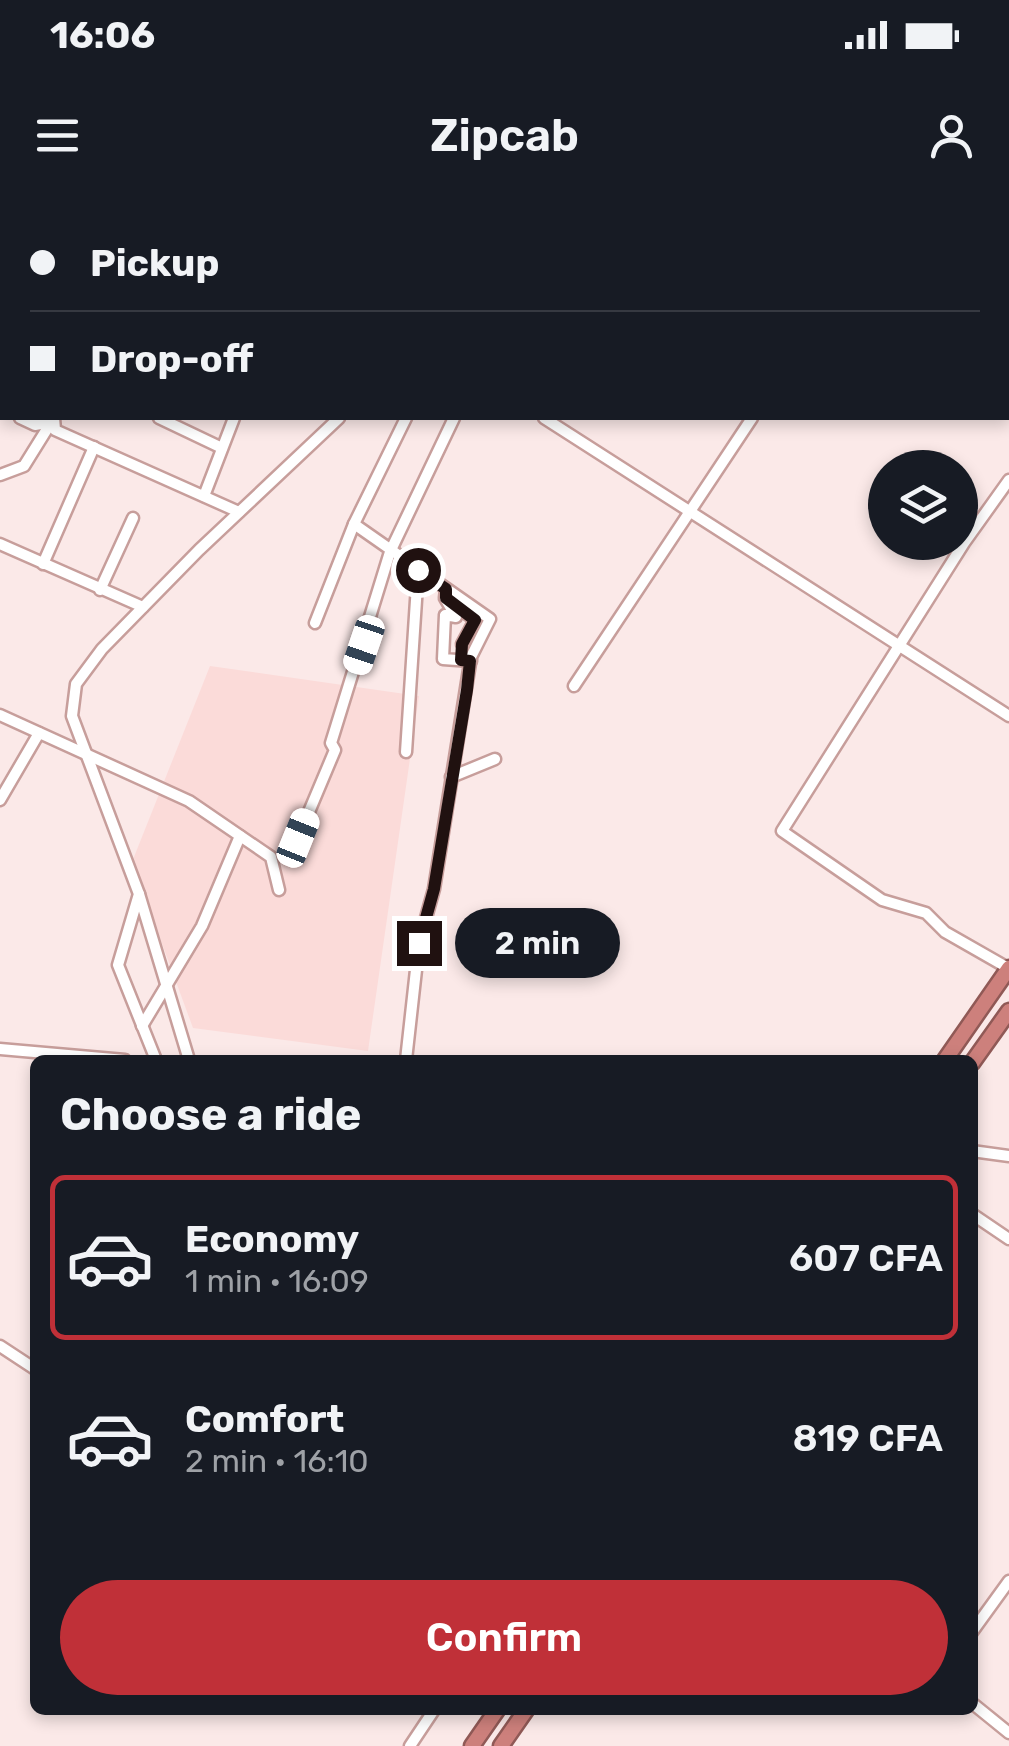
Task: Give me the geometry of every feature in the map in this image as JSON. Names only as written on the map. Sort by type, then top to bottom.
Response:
[{"type":"highway","points":[[948,1055],[1009,968]]},
{"type":"highway","points":[[978,1055],[1009,1011]]},
{"type":"highway","points":[[472,1746],[494,1715]]},
{"type":"highway","points":[[501,1746],[523,1715]]},
{"type":"street","points":[[25,420],[36,424],[50,420]]},
{"type":"street","points":[[0,475],[24,466],[52,420]]},
{"type":"street","points":[[53,420],[55,430],[238,512]]},
{"type":"street","points":[[162,420],[222,448]]},
{"type":"street","points":[[204,496],[233,420]]},
{"type":"street","points":[[187,1055],[140,894],[72,716],[76,684],[86,666],[143,607],[337,420]]},
{"type":"street","points":[[315,623],[354,524],[405,420]]},
{"type":"street","points":[[437,420],[445,429]]},
{"type":"street","points":[[298,838],[330,765],[334,750],[331,743],[390,552],[452,420]]},
{"type":"street","points":[[547,420],[1009,716]]},
{"type":"street","points":[[574,686],[751,420]]},
{"type":"street","points":[[43,564],[94,447]]},
{"type":"street","points":[[1009,480],[897,647],[782,831],[882,900],[926,913],[946,932],[1009,968]]},
{"type":"street","points":[[100,590],[133,518]]},
{"type":"street","points":[[354,524],[418,570],[475,620],[464,641]]},
{"type":"street","points":[[0,544],[143,607]]},
{"type":"street","points":[[406,752],[418,570]]},
{"type":"street","points":[[445,615],[456,617],[446,594]]},
{"type":"street","points":[[446,594],[490,620],[466,660]]},
{"type":"street","points":[[445,615],[443,659],[466,660]]},
{"type":"street","points":[[407,1055],[419,943],[434,889],[466,660],[464,641],[445,615]]},
{"type":"street","points":[[444,640],[464,641]]},
{"type":"street","points":[[0,715],[189,800],[271,856],[280,890]]},
{"type":"street","points":[[2,792],[39,734]]},
{"type":"street","points":[[451,777],[495,758]]},
{"type":"street","points":[[142,1026],[202,926],[240,836]]},
{"type":"street","points":[[140,894],[118,965],[154,1055]]},
{"type":"street","points":[[3,1045],[84,1055]]},
{"type":"street","points":[[978,1152],[1009,1156]]},
{"type":"street","points":[[978,1218],[1009,1239]]},
{"type":"street","points":[[0,1347],[30,1366]]},
{"type":"street","points":[[978,1624],[1009,1581]]},
{"type":"street","points":[[978,1708],[1009,1733]]},
{"type":"street","points":[[410,1746],[431,1715]]},
{"type":"shaded area","points":[[210,666],[419,696],[368,1051],[193,1028],[132,862]]},
{"type":"route","points":[[418,570],[446,589],[446,598],[475,620],[462,644],[461,660],[470,661],[467,690],[434,889],[419,943]]}]
